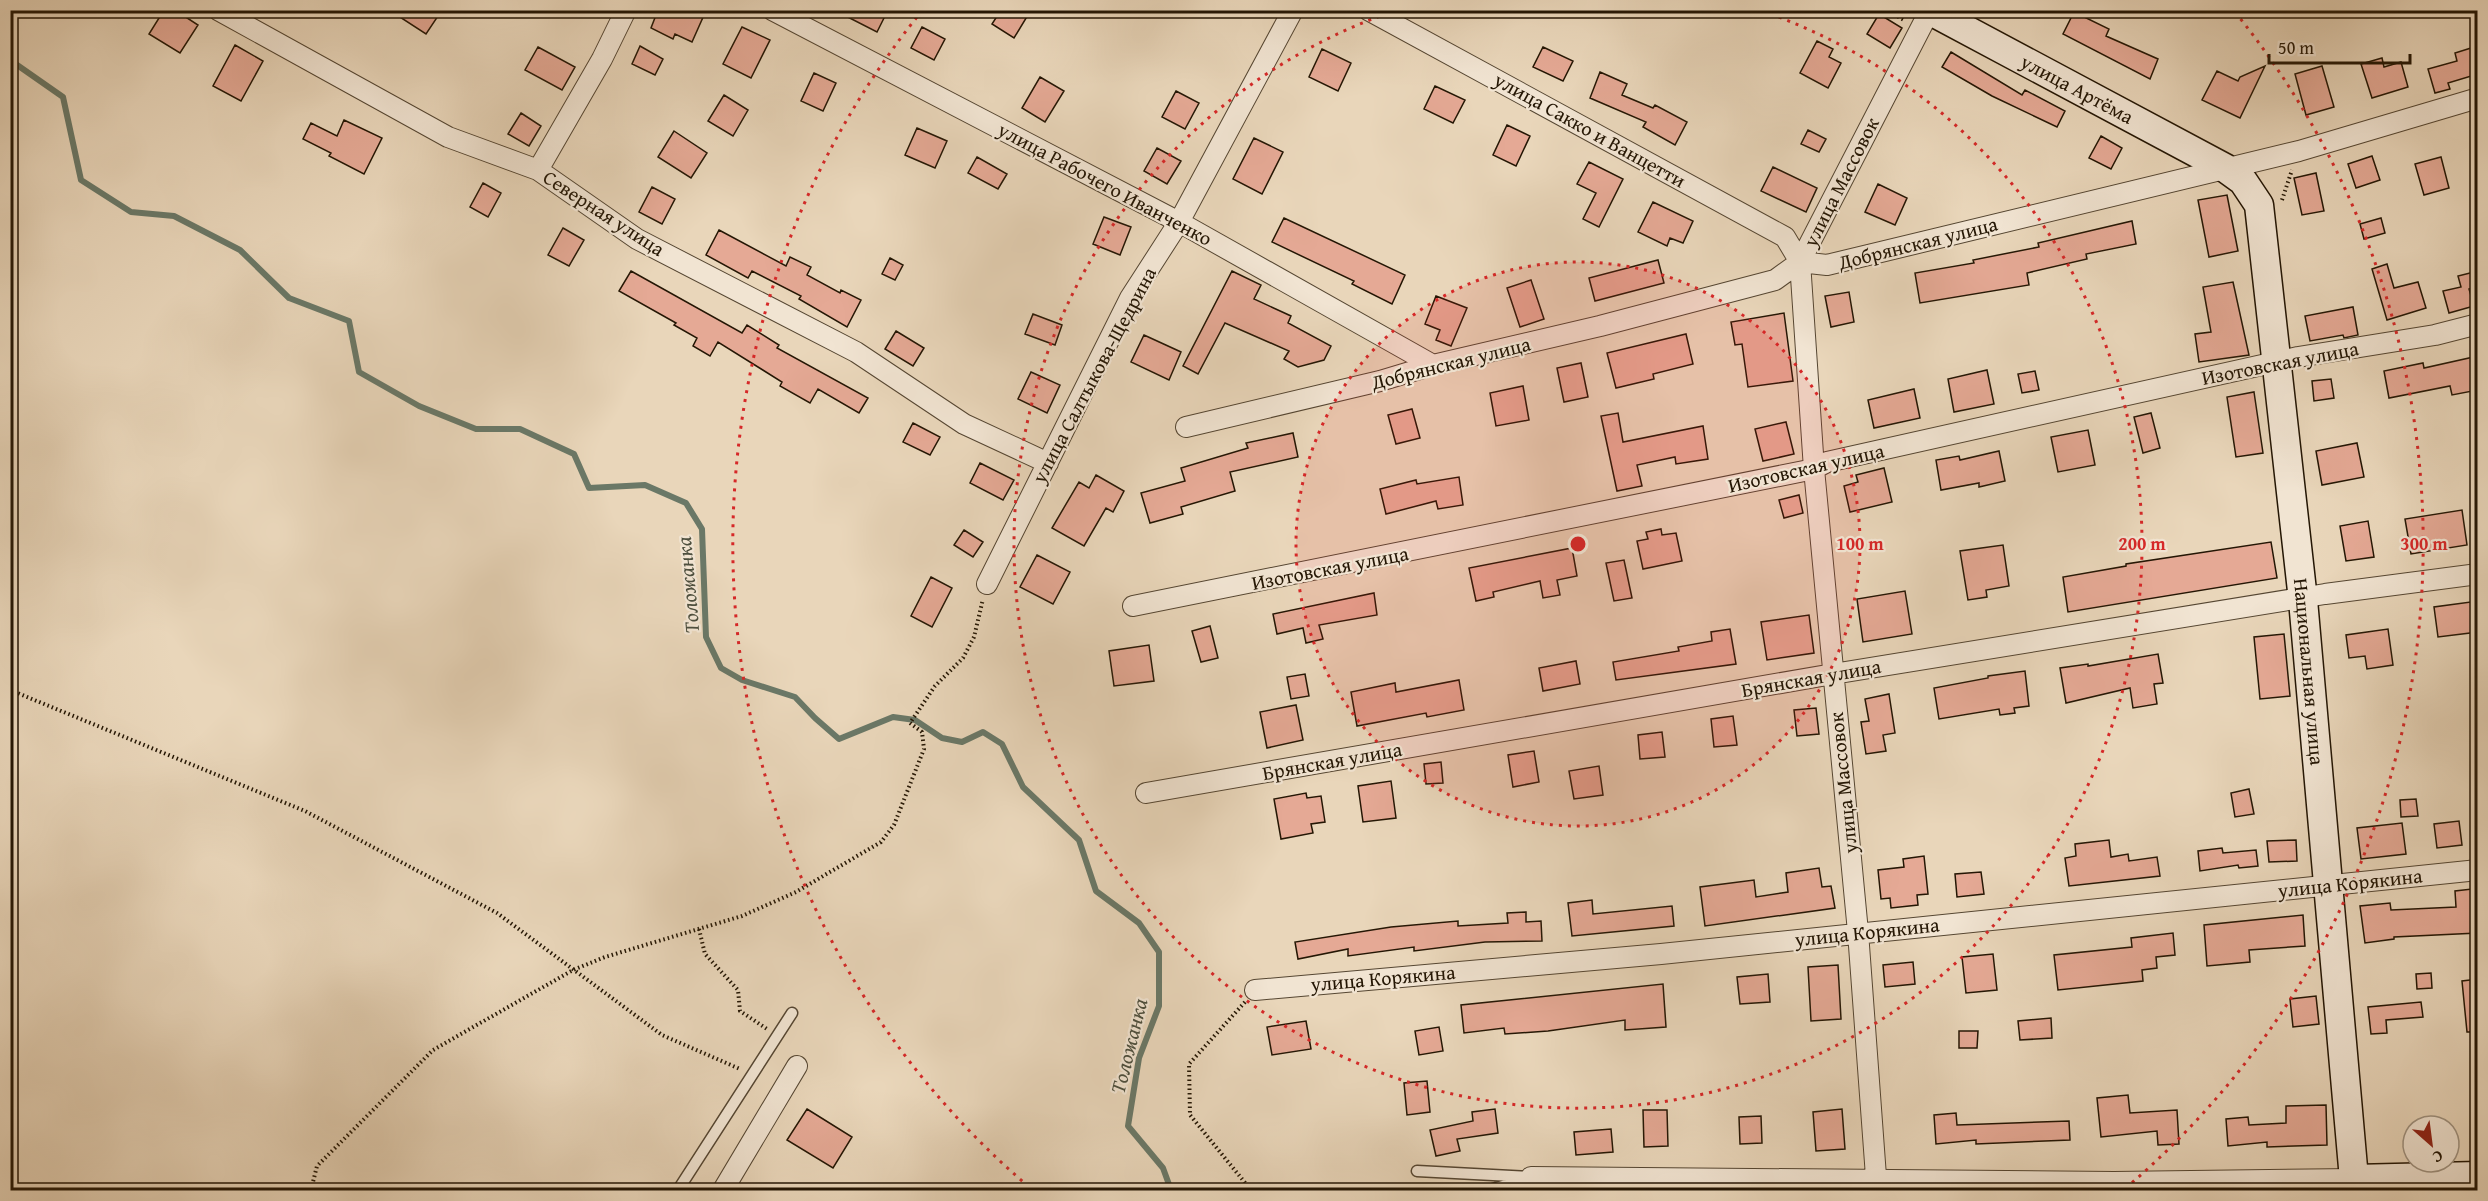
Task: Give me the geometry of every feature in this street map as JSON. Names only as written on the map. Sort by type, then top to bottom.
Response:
[{"type":"street","name":"Северная улица","points":[[218,10],[448,137],[538,170],[637,239],[856,352],[964,424],[1048,463]]},
{"type":"street","points":[[538,170],[602,59],[626,10]]},
{"type":"street","name":"улица Рабочего Иванченко","points":[[772,10],[1179,222],[1433,365]]},
{"type":"street","name":"улица Салтыкова-Щедрина","points":[[987,584],[1130,298],[1179,222],[1293,10]]},
{"type":"street","name":"улица Сакко и Ванцетти","points":[[1368,10],[1785,237],[1800,262]]},
{"type":"street","name":"улица Массовок","points":[[1877,1185],[1858,932],[1814,469],[1800,262],[1930,11]]},
{"type":"street","name":"улица Артёма","points":[[1930,11],[2225,168]]},
{"type":"street","name":"Добрянская улица","points":[[1186,427],[1380,381],[1433,365],[1600,326],[1775,280],[1800,262],[1827,265],[2299,151],[2478,98]]},
{"type":"street","name":"Национальная улица","points":[[2225,168],[2243,181],[2259,205],[2304,600],[2356,1185]]},
{"type":"street","name":"Изотовская улица","points":[[1132,606],[1814,469],[1827,462],[2278,362],[2478,324]]},
{"type":"street","name":"Брянская улица","points":[[1146,793],[1833,674],[2304,600],[2325,594],[2478,574]]},
{"type":"street","name":"улица Корякина","points":[[1255,990],[1661,954],[2478,870]]},
{"type":"street","points":[[723,1191],[797,1066]]},
{"type":"street","points":[[1531,1177],[1877,1185],[2114,1182],[2356,1185],[2478,1176]]},
{"type":"lane","points":[[678,1191],[792,1013]]},
{"type":"lane","points":[[1417,1171],[1531,1177]]},
{"type":"lane","points":[[1490,1191],[1531,1177]]},
{"type":"path","points":[[311,1191],[317,1166],[433,1050],[573,970],[605,957],[742,916],[796,892],[881,842],[894,825],[924,749],[922,732],[910,723],[935,686],[963,658],[974,638],[987,584]]},
{"type":"path","points":[[10,690],[305,811],[497,913],[662,1035],[752,1074]]},
{"type":"path","points":[[699,929],[705,954],[738,990],[740,1011],[778,1036]]},
{"type":"path","points":[[1251,1191],[1190,1115],[1189,1064],[1255,990]]},
{"type":"building","points":[[164,10],[175,10],[198,25],[180,53],[149,34]]},
{"type":"building","points":[[389,10],[442,10],[426,34]]},
{"type":"building","points":[[658,10],[694,10],[704,15],[692,42],[675,34],[673,39],[651,28]]},
{"type":"building","points":[[834,10],[888,10],[877,32]]},
{"type":"building","points":[[1001,10],[1031,10],[1014,38],[992,24]]},
{"type":"building","points":[[2074,12],[2109,29],[2106,36],[2158,59],[2150,79],[2063,34]]},
{"type":"building","points":[[1879,14],[1902,28],[1890,48],[1867,34]]},
{"type":"building","points":[[742,27],[770,40],[751,78],[723,64]]},
{"type":"building","points":[[922,27],[945,39],[934,60],[911,48]]},
{"type":"building","points":[[1817,41],[1833,49],[1829,57],[1841,63],[1828,88],[1800,73]]},
{"type":"building","points":[[235,45],[263,61],[241,101],[213,86]]},
{"type":"building","points":[[640,46],[663,59],[655,75],[632,64]]},
{"type":"building","points":[[538,47],[575,67],[562,90],[525,70]]},
{"type":"building","points":[[1543,47],[1573,61],[1563,81],[1533,67]]},
{"type":"building","points":[[2471,48],[2473,55],[2478,54],[2478,74],[2448,83],[2450,89],[2435,93],[2428,69],[2457,61],[2455,53]]},
{"type":"building","points":[[1322,49],[1351,63],[1338,91],[1309,77]]},
{"type":"building","points":[[1951,52],[2022,95],[2025,90],[2065,111],[2057,127],[1992,96],[1942,67]]},
{"type":"building","points":[[2382,58],[2384,67],[2401,62],[2408,87],[2372,98],[2361,64]]},
{"type":"building","points":[[2265,66],[2240,118],[2202,100],[2217,71],[2238,81],[2240,77]]},
{"type":"building","points":[[2322,66],[2334,107],[2306,115],[2295,74]]},
{"type":"building","points":[[1600,72],[1627,84],[1622,95],[1653,108],[1655,105],[1687,122],[1675,145],[1643,127],[1646,122],[1590,98]]},
{"type":"building","points":[[814,73],[836,83],[823,111],[801,101]]},
{"type":"building","points":[[1040,77],[1064,91],[1045,122],[1022,108]]},
{"type":"building","points":[[1435,86],[1465,100],[1453,123],[1424,109]]},
{"type":"building","points":[[1176,91],[1199,103],[1185,129],[1162,117]]},
{"type":"building","points":[[724,95],[748,110],[733,136],[708,121]]},
{"type":"building","points":[[521,113],[541,126],[529,146],[508,134]]},
{"type":"building","points":[[344,120],[382,138],[364,174],[329,156],[331,153],[303,139],[311,123],[337,136]]},
{"type":"building","points":[[1507,125],[1530,136],[1516,166],[1493,155]]},
{"type":"building","points":[[917,128],[947,141],[935,168],[905,155]]},
{"type":"building","points":[[1808,130],[1826,139],[1819,152],[1801,144]]},
{"type":"building","points":[[674,131],[707,153],[691,178],[658,157]]},
{"type":"building","points":[[2101,136],[2122,148],[2111,169],[2089,158]]},
{"type":"building","points":[[1254,138],[1283,152],[1262,194],[1233,179]]},
{"type":"building","points":[[1157,148],[1181,161],[1167,184],[1144,171]]},
{"type":"building","points":[[2372,156],[2380,180],[2356,188],[2348,164]]},
{"type":"building","points":[[977,157],[1007,174],[998,189],[968,173]]},
{"type":"building","points":[[2441,157],[2449,188],[2424,195],[2415,164]]},
{"type":"building","points":[[1589,162],[1623,179],[1599,227],[1583,219],[1596,193],[1577,184]]},
{"type":"building","points":[[1773,167],[1817,188],[1806,212],[1761,191]]},
{"type":"building","points":[[2316,173],[2324,211],[2302,215],[2294,178]]},
{"type":"building","points":[[483,183],[501,193],[488,217],[470,207]]},
{"type":"building","points":[[1878,184],[1907,198],[1895,225],[1865,212]]},
{"type":"building","points":[[652,187],[675,199],[662,224],[639,212]]},
{"type":"building","points":[[2227,195],[2238,251],[2209,257],[2198,200]]},
{"type":"building","points":[[1653,202],[1693,221],[1683,243],[1670,238],[1667,246],[1638,232]]},
{"type":"building","points":[[1104,217],[1131,227],[1120,255],[1093,244]]},
{"type":"building","points":[[1284,218],[1405,275],[1392,304],[1352,284],[1354,281],[1272,242]]},
{"type":"building","points":[[2381,218],[2385,233],[2364,239],[2360,224]]},
{"type":"building","points":[[2132,221],[2136,244],[2086,254],[2087,259],[2027,273],[2029,285],[1920,303],[1915,273],[1974,263],[1973,260],[2039,247],[2038,243]]},
{"type":"building","points":[[563,228],[584,240],[569,266],[548,255]]},
{"type":"building","points":[[719,230],[786,266],[790,257],[811,267],[807,275],[840,293],[841,290],[861,300],[847,327],[799,299],[801,296],[752,271],[748,278],[706,255]]},
{"type":"building","points":[[890,258],[903,265],[895,280],[882,274]]},
{"type":"building","points":[[1658,260],[1664,283],[1595,301],[1589,278]]},
{"type":"building","points":[[2387,264],[2394,288],[2418,282],[2426,308],[2387,320],[2372,269]]},
{"type":"building","points":[[631,271],[742,333],[747,325],[779,345],[777,348],[868,398],[859,413],[818,389],[810,403],[780,386],[782,382],[718,342],[710,356],[693,346],[697,338],[674,325],[676,323],[619,291]]},
{"type":"building","points":[[1232,271],[1261,285],[1254,299],[1291,316],[1288,323],[1331,346],[1324,360],[1298,367],[1284,359],[1289,351],[1225,323],[1198,374],[1183,366]]},
{"type":"building","points":[[2478,271],[2478,286],[2469,289],[2474,306],[2449,313],[2443,291],[2461,287],[2458,276]]},
{"type":"building","points":[[1531,280],[1544,319],[1520,327],[1507,288]]},
{"type":"building","points":[[2233,282],[2249,355],[2199,362],[2195,334],[2211,332],[2203,287]]},
{"type":"building","points":[[1849,292],[1854,322],[1831,327],[1825,296]]},
{"type":"building","points":[[1436,296],[1467,308],[1451,346],[1436,340],[1440,330],[1425,324]]},
{"type":"building","points":[[2353,307],[2358,335],[2344,338],[2343,335],[2310,341],[2305,316]]},
{"type":"building","points":[[1784,313],[1793,381],[1748,387],[1742,344],[1735,345],[1731,322]]},
{"type":"building","points":[[1033,314],[1062,325],[1055,345],[1025,334]]},
{"type":"building","points":[[896,331],[924,348],[913,366],[885,349]]},
{"type":"building","points":[[1686,334],[1693,364],[1653,374],[1654,379],[1616,388],[1607,353]]},
{"type":"building","points":[[1144,335],[1181,352],[1169,380],[1131,362]]},
{"type":"building","points":[[2478,356],[2478,390],[2452,395],[2450,386],[2389,398],[2384,371],[2423,363],[2424,368]]},
{"type":"building","points":[[1581,363],[1588,397],[1564,402],[1557,368]]},
{"type":"building","points":[[1987,370],[1994,404],[1954,412],[1948,379]]},
{"type":"building","points":[[2035,371],[2039,390],[2022,393],[2018,374]]},
{"type":"building","points":[[1031,372],[1060,385],[1047,413],[1018,399]]},
{"type":"building","points":[[2331,379],[2334,398],[2314,401],[2312,381]]},
{"type":"building","points":[[1523,386],[1529,420],[1496,426],[1490,393]]},
{"type":"building","points":[[1914,389],[1920,418],[1874,428],[1868,400]]},
{"type":"building","points":[[2254,392],[2263,453],[2236,457],[2227,397]]},
{"type":"building","points":[[1412,409],[1420,438],[1396,444],[1388,415]]},
{"type":"building","points":[[1618,413],[1623,442],[1703,426],[1708,459],[1676,464],[1675,457],[1637,465],[1642,486],[1617,491],[1601,416]]},
{"type":"building","points":[[2151,413],[2160,448],[2143,453],[2134,417]]},
{"type":"building","points":[[1786,422],[1794,454],[1763,461],[1755,429]]},
{"type":"building","points":[[913,423],[940,437],[930,455],[903,442]]},
{"type":"building","points":[[2088,430],[2095,465],[2058,472],[2051,437]]},
{"type":"building","points":[[1293,433],[1298,457],[1230,472],[1235,491],[1181,507],[1183,514],[1150,523],[1141,493],[1185,481],[1181,468],[1248,448],[1246,443]]},
{"type":"building","points":[[2357,443],[2364,477],[2322,485],[2316,451]]},
{"type":"building","points":[[1999,451],[2005,481],[1979,487],[1979,483],[1941,490],[1936,460],[1959,456],[1960,460]]},
{"type":"building","points":[[980,463],[1014,480],[1003,500],[970,483]]},
{"type":"building","points":[[1884,468],[1892,502],[1850,512],[1844,486],[1858,482],[1856,475]]},
{"type":"building","points":[[1096,475],[1124,491],[1113,512],[1106,508],[1084,546],[1052,528],[1079,482],[1089,488]]},
{"type":"building","points":[[1459,477],[1463,505],[1438,509],[1436,501],[1386,514],[1380,489],[1416,480],[1417,484]]},
{"type":"building","points":[[1799,495],[1803,513],[1784,518],[1779,500]]},
{"type":"building","points":[[2462,510],[2467,545],[2411,554],[2405,519]]},
{"type":"building","points":[[2368,521],[2374,557],[2346,561],[2340,526]]},
{"type":"building","points":[[1661,529],[1662,535],[1676,533],[1682,561],[1643,569],[1637,541],[1648,539],[1646,532]]},
{"type":"building","points":[[964,530],[983,542],[973,557],[954,545]]},
{"type":"building","points":[[2271,542],[2277,578],[2068,612],[2063,577],[2126,566],[2126,564]]},
{"type":"building","points":[[2003,545],[2009,586],[1986,590],[1987,597],[1968,600],[1960,551]]},
{"type":"building","points":[[1572,548],[1577,576],[1557,580],[1560,595],[1543,598],[1540,581],[1493,592],[1494,597],[1476,601],[1469,568]]},
{"type":"building","points":[[1037,555],[1070,572],[1053,604],[1020,587]]},
{"type":"building","points":[[1624,560],[1632,598],[1614,601],[1606,563]]},
{"type":"building","points":[[931,577],[952,588],[932,627],[911,616]]},
{"type":"building","points":[[1905,591],[1912,634],[1863,642],[1857,599]]},
{"type":"building","points":[[1374,593],[1377,615],[1319,625],[1323,639],[1306,643],[1303,628],[1277,634],[1273,614]]},
{"type":"building","points":[[2478,601],[2478,632],[2438,637],[2434,607]]},
{"type":"building","points":[[1809,615],[1814,653],[1767,660],[1761,622]]},
{"type":"building","points":[[1210,626],[1218,658],[1201,662],[1192,631]]},
{"type":"building","points":[[1730,629],[1736,664],[1616,680],[1613,662],[1679,651],[1678,647],[1712,641],[1711,632]]},
{"type":"building","points":[[2388,629],[2393,665],[2367,669],[2365,656],[2349,658],[2346,635]]},
{"type":"building","points":[[2284,634],[2290,696],[2260,699],[2254,637]]},
{"type":"building","points":[[1149,645],[1154,681],[1114,686],[1109,651]]},
{"type":"building","points":[[2158,654],[2163,683],[2154,684],[2157,704],[2133,708],[2130,688],[2066,703],[2060,668],[2088,664],[2088,666]]},
{"type":"building","points":[[1576,661],[1580,684],[1543,691],[1539,668]]},
{"type":"building","points":[[2025,671],[2029,706],[2014,708],[2015,713],[2000,715],[1999,709],[1939,719],[1934,688],[1988,678],[1988,676]]},
{"type":"building","points":[[1305,674],[1309,696],[1291,699],[1287,677]]},
{"type":"building","points":[[1459,680],[1464,710],[1427,717],[1426,713],[1357,726],[1351,692],[1395,683],[1396,692]]},
{"type":"building","points":[[1889,694],[1895,733],[1883,735],[1886,751],[1866,754],[1861,722],[1869,721],[1865,699]]},
{"type":"building","points":[[1296,705],[1303,740],[1267,748],[1260,712]]},
{"type":"building","points":[[1816,708],[1819,734],[1797,736],[1794,710]]},
{"type":"building","points":[[1733,716],[1737,745],[1714,747],[1711,719]]},
{"type":"building","points":[[1662,732],[1665,757],[1640,759],[1638,735]]},
{"type":"building","points":[[1534,751],[1539,782],[1513,787],[1508,755]]},
{"type":"building","points":[[1441,762],[1443,783],[1426,784],[1424,764]]},
{"type":"building","points":[[1599,766],[1603,795],[1574,799],[1569,771]]},
{"type":"building","points":[[1391,781],[1396,818],[1363,822],[1358,786]]},
{"type":"building","points":[[2249,789],[2254,814],[2235,817],[2231,793]]},
{"type":"building","points":[[1306,793],[1307,798],[1321,796],[1325,822],[1311,824],[1313,833],[1281,839],[1274,799]]},
{"type":"building","points":[[2416,799],[2418,816],[2401,817],[2400,800]]},
{"type":"building","points":[[2459,821],[2462,845],[2437,848],[2434,824]]},
{"type":"building","points":[[2402,823],[2406,854],[2361,859],[2357,828]]},
{"type":"building","points":[[2109,840],[2111,857],[2128,854],[2129,861],[2157,857],[2160,876],[2069,886],[2065,858],[2076,856],[2075,844]]},
{"type":"building","points":[[2296,840],[2297,861],[2269,862],[2267,841]]},
{"type":"building","points":[[2222,848],[2223,853],[2256,850],[2258,866],[2239,868],[2238,865],[2200,871],[2198,851]]},
{"type":"building","points":[[1924,856],[1928,894],[1917,895],[1918,905],[1891,908],[1890,898],[1881,899],[1878,870],[1904,867],[1903,859]]},
{"type":"building","points":[[1819,868],[1822,887],[1831,886],[1835,908],[1705,926],[1700,887],[1754,880],[1756,897],[1788,892],[1786,873]]},
{"type":"building","points":[[1981,872],[1984,894],[1957,897],[1955,874]]},
{"type":"building","points":[[2472,889],[2473,901],[2478,900],[2478,933],[2394,937],[2394,939],[2365,943],[2360,906],[2390,903],[2391,910],[2456,907],[2455,891]]},
{"type":"building","points":[[1592,900],[1593,914],[1672,906],[1674,926],[1572,936],[1568,903]]},
{"type":"building","points":[[1526,912],[1526,922],[1541,921],[1542,941],[1485,942],[1414,951],[1414,947],[1348,956],[1348,949],[1298,959],[1295,942],[1391,927],[1458,921],[1458,926],[1508,923],[1507,913]]},
{"type":"building","points":[[2303,915],[2305,946],[2249,950],[2250,962],[2207,966],[2204,925]]},
{"type":"building","points":[[2173,933],[2175,955],[2156,957],[2157,968],[2142,970],[2143,981],[2058,990],[2054,955],[2132,947],[2131,938]]},
{"type":"building","points":[[1993,954],[1997,990],[1966,993],[1962,957]]},
{"type":"building","points":[[1913,962],[1915,984],[1885,987],[1883,965]]},
{"type":"building","points":[[1838,965],[1841,1019],[1811,1021],[1808,967]]},
{"type":"building","points":[[2431,973],[2432,988],[2417,989],[2416,974]]},
{"type":"building","points":[[1768,974],[1770,1002],[1740,1004],[1737,977]]},
{"type":"building","points":[[2478,979],[2478,1032],[2467,1032],[2462,981]]},
{"type":"building","points":[[1663,984],[1666,1027],[1625,1030],[1625,1020],[1548,1031],[1505,1034],[1504,1028],[1464,1033],[1461,1005]]},
{"type":"building","points":[[2316,996],[2319,1024],[2293,1027],[2290,999]]},
{"type":"building","points":[[2421,1002],[2423,1017],[2386,1020],[2387,1033],[2371,1034],[2368,1007]]},
{"type":"building","points":[[2051,1018],[2052,1038],[2020,1040],[2018,1021]]},
{"type":"building","points":[[1306,1021],[1311,1049],[1272,1055],[1267,1027]]},
{"type":"building","points":[[1439,1027],[1443,1051],[1419,1055],[1415,1031]]},
{"type":"building","points":[[1959,1031],[1978,1031],[1977,1048],[1959,1048]]},
{"type":"building","points":[[1427,1081],[1430,1112],[1407,1115],[1404,1083]]},
{"type":"building","points":[[2128,1095],[2130,1113],[2177,1110],[2179,1144],[2158,1145],[2157,1131],[2101,1137],[2097,1098]]},
{"type":"building","points":[[2326,1105],[2327,1145],[2267,1147],[2267,1142],[2228,1146],[2226,1119],[2248,1117],[2249,1125],[2286,1123],[2286,1106]]},
{"type":"building","points":[[807,1109],[852,1137],[833,1168],[787,1140]]},
{"type":"building","points":[[1495,1109],[1498,1133],[1457,1139],[1460,1151],[1436,1156],[1430,1130],[1473,1121],[1472,1112]]},
{"type":"building","points":[[1842,1109],[1845,1149],[1816,1151],[1813,1112]]},
{"type":"building","points":[[1643,1110],[1667,1110],[1668,1146],[1644,1147]]},
{"type":"building","points":[[1956,1113],[1957,1125],[2069,1121],[2070,1140],[1976,1144],[1976,1140],[1936,1144],[1934,1115]]},
{"type":"building","points":[[1761,1116],[1762,1143],[1740,1144],[1739,1117]]},
{"type":"building","points":[[1611,1129],[1613,1152],[1576,1155],[1574,1132]]},
{"type":"waterway","name":"Толожанка","points":[[10,60],[63,97],[81,180],[131,212],[174,216],[240,250],[289,298],[349,321],[359,372],[419,406],[476,429],[520,429],[574,454],[589,488],[645,485],[686,503],[702,529],[706,637],[721,668],[742,680],[795,697],[839,739],[893,717],[915,720],[942,738],[962,742],[983,732],[1002,744],[1023,787],[1079,840],[1096,891],[1139,923],[1159,952],[1159,1006],[1139,1058],[1128,1126],[1163,1168],[1171,1190]]}]
